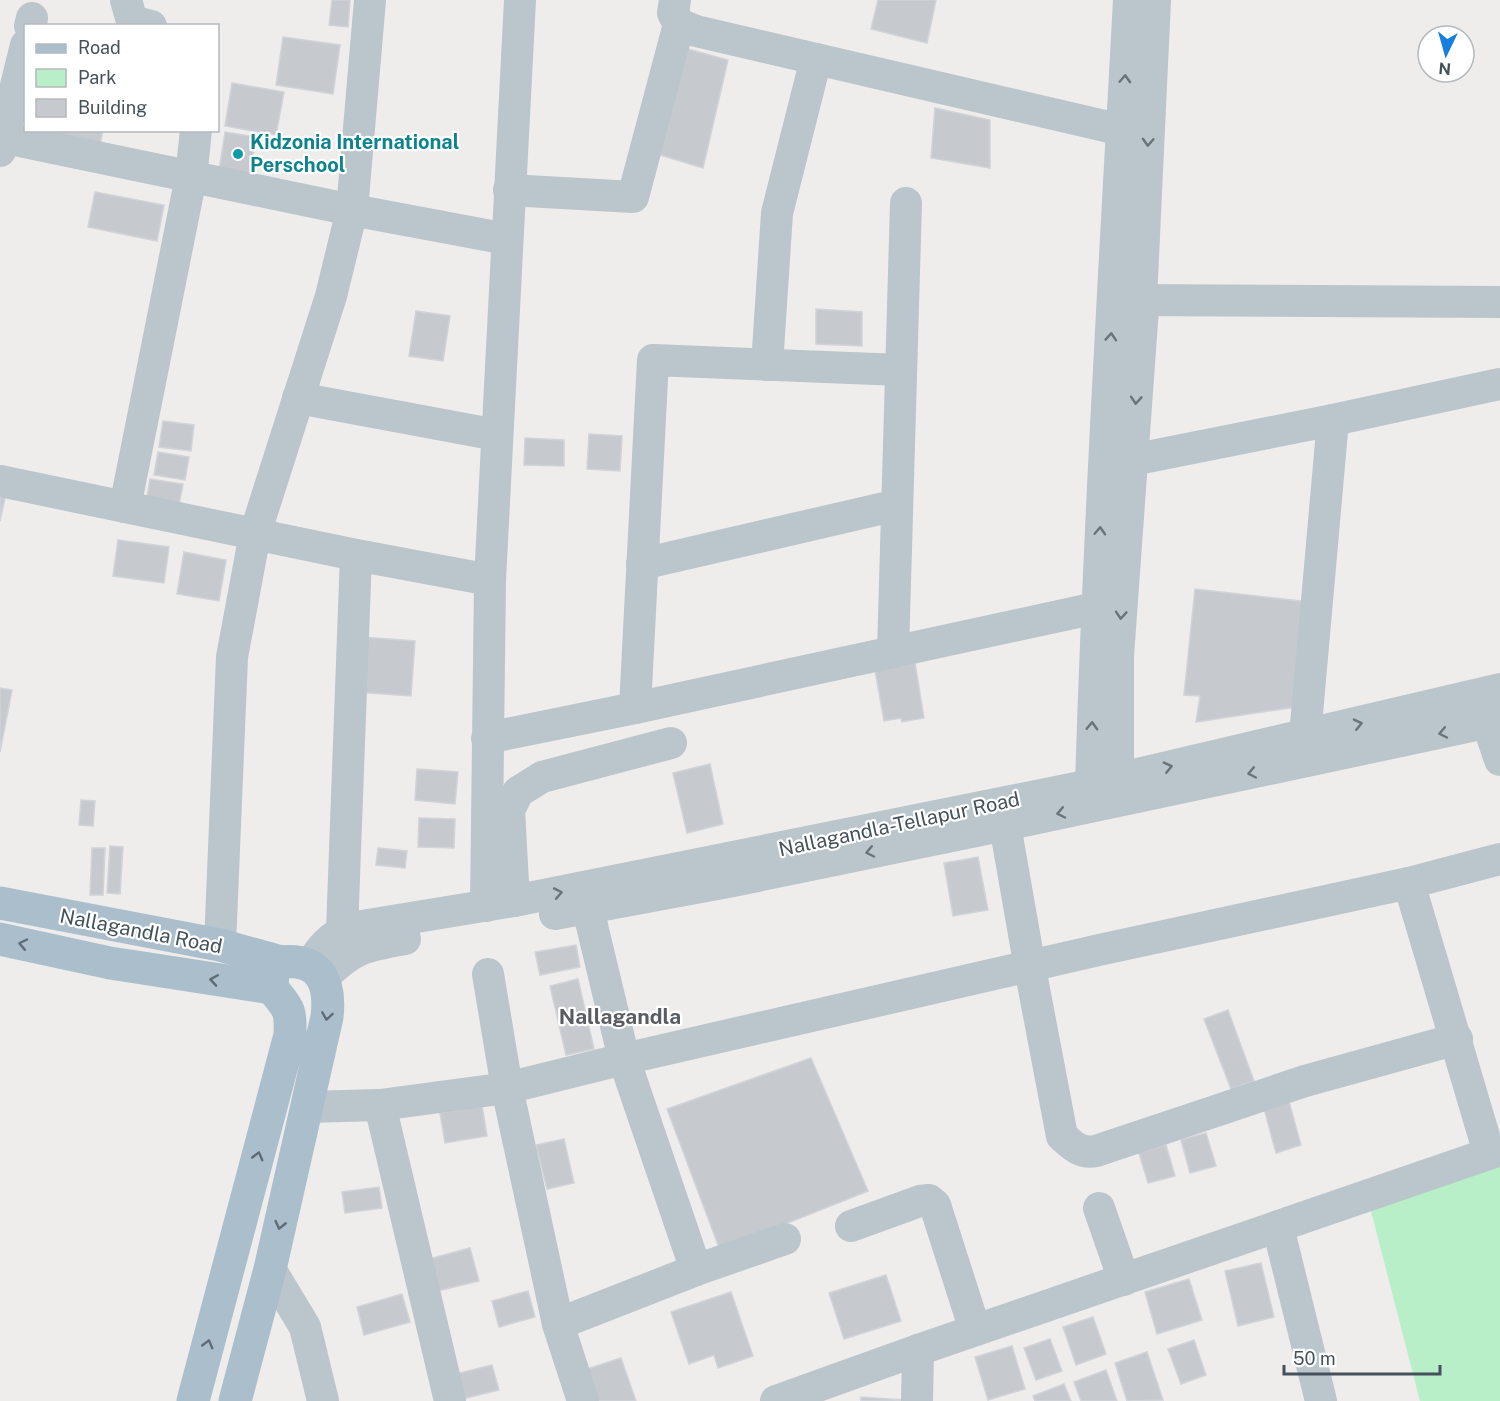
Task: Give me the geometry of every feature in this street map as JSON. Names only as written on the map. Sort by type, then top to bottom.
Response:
[{"type":"main road","name":"Nallagandla Road","points":[[0,903],[220,945],[296,973]]},
{"type":"main road","name":"Nallagandla Road","points":[[0,939],[110,963],[296,973]]},
{"type":"main road","points":[[193,1401],[290,1035],[291,1015],[287,1005],[296,973],[328,990],[327,1017],[270,1269],[235,1401]]},
{"type":"street","points":[[126,0],[132,21],[143,24]]},
{"type":"street","points":[[220,945],[232,657],[255,534],[331,296],[352,210],[370,0]]},
{"type":"street","points":[[500,904],[487,738],[490,580],[520,0]]},
{"type":"street","points":[[1128,300],[1122,130],[1129,0]]},
{"type":"street","points":[[1105,782],[1118,656],[1117,462],[1128,300],[1155,0]]},
{"type":"street","points":[[509,190],[633,197],[677,12]]},
{"type":"street","points":[[677,12],[696,31],[1122,130]]},
{"type":"street","points":[[24,50],[1,142],[507,240]]},
{"type":"street","points":[[767,365],[777,213],[816,59]]},
{"type":"street","points":[[125,507],[191,177],[196,132]]},
{"type":"street","points":[[892,652],[906,203]]},
{"type":"street","points":[[1128,300],[1500,302]]},
{"type":"street","points":[[635,708],[653,360],[901,370]]},
{"type":"street","points":[[1117,462],[1334,420],[1500,384]]},
{"type":"street","points":[[298,398],[497,435]]},
{"type":"street","points":[[1305,736],[1334,420]]},
{"type":"street","points":[[1105,782],[1096,609],[1117,462]]},
{"type":"street","points":[[0,481],[356,555],[490,580]]},
{"type":"street","points":[[642,564],[897,505]]},
{"type":"street","points":[[342,931],[356,555]]},
{"type":"street","points":[[487,738],[1096,609]]},
{"type":"street","name":"Nallagandla-Tellapur Road","points":[[296,973],[368,946],[588,909],[730,870],[1500,689]]},
{"type":"street","points":[[1494,722],[1500,760]]},
{"type":"street","name":"Nallagandla-Tellapur Road","points":[[296,973],[323,945],[350,928],[1005,825],[1494,722]]},
{"type":"street","points":[[500,904],[509,810],[518,792],[542,777],[671,743]]},
{"type":"street","points":[[1005,825],[1062,1136],[1077,1149],[1088,1152],[1305,1082],[1457,1039]]},
{"type":"street","points":[[308,1107],[380,1105],[507,1088],[1122,945],[1409,883],[1500,859]]},
{"type":"street","points":[[781,1400],[975,1330],[1495,1151],[1457,1039],[1409,883]]},
{"type":"street","points":[[588,909],[624,1059],[696,1269]]},
{"type":"street","points":[[488,975],[507,1088],[558,1324],[583,1401]]},
{"type":"street","points":[[380,1105],[450,1401]]},
{"type":"street","points":[[851,1226],[920,1201],[929,1200],[935,1205],[975,1330]]},
{"type":"street","points":[[1099,1208],[1124,1280]]},
{"type":"street","points":[[1278,1227],[1321,1401]]},
{"type":"street","points":[[558,1324],[696,1269],[785,1239]]},
{"type":"street","points":[[270,1269],[305,1327],[323,1401]]},
{"type":"street","points":[[917,1401],[918,1350]]},
{"type":"green space","points":[[1500,1142],[1500,1401],[1420,1401],[1364,1184]]},
{"type":"building","points":[[332,0],[350,0],[348,27],[329,25]]},
{"type":"building","points":[[878,0],[936,0],[927,43],[871,29]]},
{"type":"building","points":[[283,37],[340,45],[333,94],[276,85]]},
{"type":"building","points":[[688,49],[728,60],[703,168],[660,155]]},
{"type":"building","points":[[232,83],[284,92],[276,135],[225,126]]},
{"type":"building","points":[[935,108],[990,120],[990,168],[931,158]]},
{"type":"building","points":[[50,132],[103,132],[98,156],[46,146]]},
{"type":"building","name":"Kidzonia International Perschool","points":[[225,132],[256,137],[250,176],[219,171]]},
{"type":"building","points":[[95,192],[164,205],[157,241],[88,227]]},
{"type":"building","points":[[816,309],[862,312],[862,346],[816,344]]},
{"type":"building","points":[[416,311],[450,316],[443,361],[409,356]]},
{"type":"building","points":[[163,421],[194,425],[191,451],[159,447]]},
{"type":"building","points":[[589,434],[622,436],[620,471],[587,469]]},
{"type":"building","points":[[525,438],[564,440],[564,466],[524,465]]},
{"type":"building","points":[[158,452],[189,457],[185,480],[154,475]]},
{"type":"building","points":[[150,479],[183,484],[178,510],[146,504]]},
{"type":"building","points":[[0,497],[5,498],[0,521]]},
{"type":"building","points":[[118,540],[169,547],[164,583],[113,576]]},
{"type":"building","points":[[184,552],[226,560],[219,601],[177,594]]},
{"type":"building","points":[[1195,589],[1309,602],[1296,707],[1196,722],[1200,696],[1184,695]]},
{"type":"building","points":[[361,637],[415,641],[411,696],[357,692]]},
{"type":"building","points":[[915,663],[924,718],[902,722],[901,718],[884,721],[874,665]]},
{"type":"building","points":[[0,688],[12,690],[0,752]]},
{"type":"building","points":[[710,764],[723,824],[687,833],[673,773]]},
{"type":"building","points":[[417,769],[458,772],[455,804],[415,800]]},
{"type":"building","points":[[81,800],[95,801],[93,826],[79,825]]},
{"type":"building","points":[[419,818],[455,819],[454,848],[418,847]]},
{"type":"building","points":[[110,846],[123,847],[120,894],[107,893]]},
{"type":"building","points":[[92,848],[105,848],[103,895],[90,895]]},
{"type":"building","points":[[378,848],[407,851],[405,868],[376,865]]},
{"type":"building","points":[[978,857],[988,910],[953,916],[944,863]]},
{"type":"building","points":[[576,945],[580,967],[540,975],[535,952]]},
{"type":"building","points":[[578,979],[594,1049],[566,1055],[550,986]]},
{"type":"building","points":[[1228,1010],[1254,1081],[1231,1089],[1204,1019]]},
{"type":"building","points":[[811,1058],[868,1191],[720,1250],[667,1109]]},
{"type":"building","points":[[1288,1098],[1301,1145],[1276,1153],[1263,1105]]},
{"type":"building","points":[[482,1106],[487,1136],[445,1143],[440,1113]]},
{"type":"building","points":[[1206,1133],[1216,1166],[1190,1173],[1181,1140]]},
{"type":"building","points":[[564,1139],[574,1183],[547,1189],[536,1145]]},
{"type":"building","points":[[1166,1145],[1175,1176],[1148,1183],[1139,1153]]},
{"type":"building","points":[[379,1187],[382,1208],[345,1213],[342,1192]]},
{"type":"building","points":[[470,1248],[479,1281],[433,1292],[425,1260]]},
{"type":"building","points":[[1261,1263],[1274,1317],[1238,1326],[1225,1271]]},
{"type":"building","points":[[886,1275],[901,1321],[844,1339],[829,1293]]},
{"type":"building","points":[[1189,1279],[1202,1320],[1157,1334],[1145,1292]]},
{"type":"building","points":[[528,1291],[535,1317],[499,1327],[492,1301]]},
{"type":"building","points":[[731,1292],[753,1356],[718,1368],[714,1355],[689,1364],[671,1312]]},
{"type":"building","points":[[402,1294],[410,1322],[364,1335],[357,1307]]},
{"type":"building","points":[[1093,1317],[1106,1354],[1076,1365],[1063,1327]]},
{"type":"building","points":[[1050,1339],[1062,1371],[1036,1380],[1024,1348]]},
{"type":"building","points":[[1194,1340],[1206,1375],[1181,1384],[1168,1349]]},
{"type":"building","points":[[1012,1346],[1025,1389],[988,1400],[975,1357]]},
{"type":"building","points":[[1147,1352],[1163,1400],[1127,1401],[1115,1363]]},
{"type":"building","points":[[621,1358],[636,1401],[598,1401],[587,1369]]},
{"type":"building","points":[[492,1365],[499,1390],[458,1400],[452,1375]]},
{"type":"building","points":[[1106,1370],[1117,1401],[1081,1401],[1074,1382]]},
{"type":"building","points":[[1064,1384],[1071,1401],[1035,1401],[1033,1396]]},
{"type":"building","points":[[861,1397],[904,1400],[904,1401],[861,1401]]},
{"type":"place","name":"Kidzonia International Perschool","points":[[238,154]]},
{"type":"district","name":"Nallagandla","points":[[620,1016]]}]
